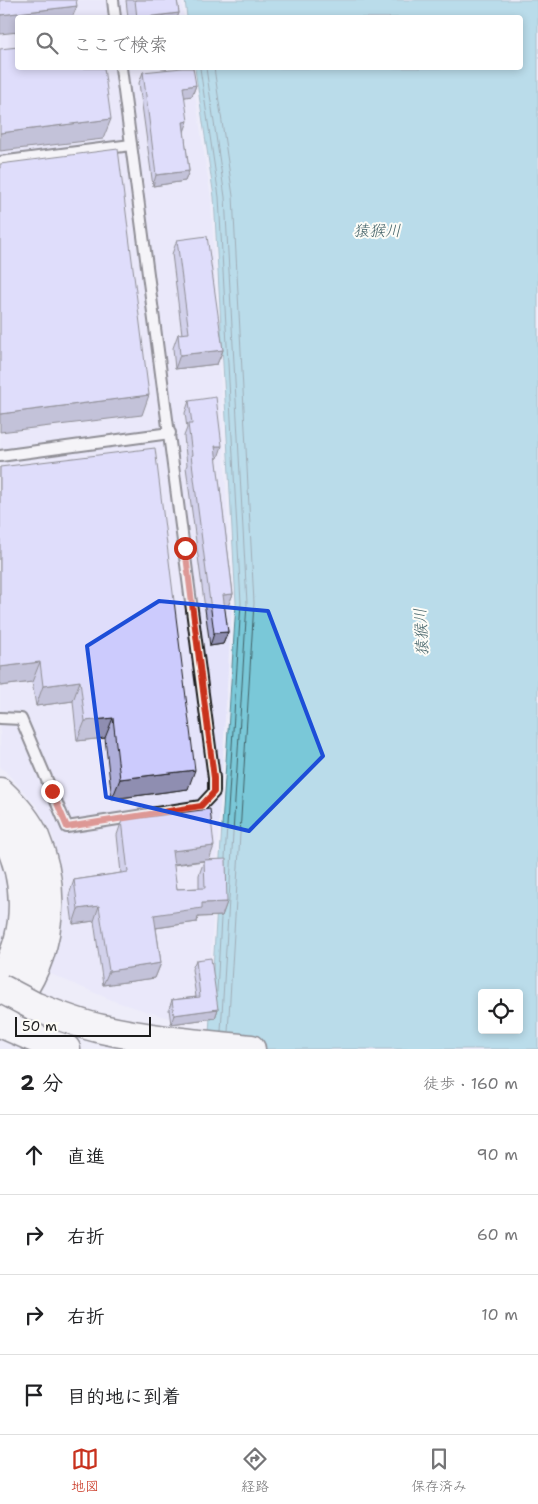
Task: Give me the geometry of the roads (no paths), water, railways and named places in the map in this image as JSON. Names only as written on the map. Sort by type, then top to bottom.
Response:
[{"type":"main road","points":[[0,792],[11,802],[34,836],[42,856],[49,898],[48,921],[37,964],[28,983],[13,1003],[4,1023],[66,1049]]},
{"type":"main road","points":[[0,827],[8,838],[15,856],[20,875],[23,901],[20,931],[15,951],[6,971],[0,979]]},
{"type":"main road","points":[[0,988],[34,1006],[67,1019],[101,1029],[251,1049]]},
{"type":"lane","points":[[113,0],[115,15]]},
{"type":"lane","points":[[0,718],[21,719],[67,827],[201,806],[214,792],[214,778],[170,433],[121,70]]},
{"type":"lane","points":[[0,162],[131,145]]},
{"type":"lane","points":[[0,456],[170,433]]},
{"type":"water","name":"猿猴川","points":[[185,0],[538,0],[538,1049],[208,1049],[236,603],[214,197],[195,70],[523,70],[523,15],[187,15]]}]
